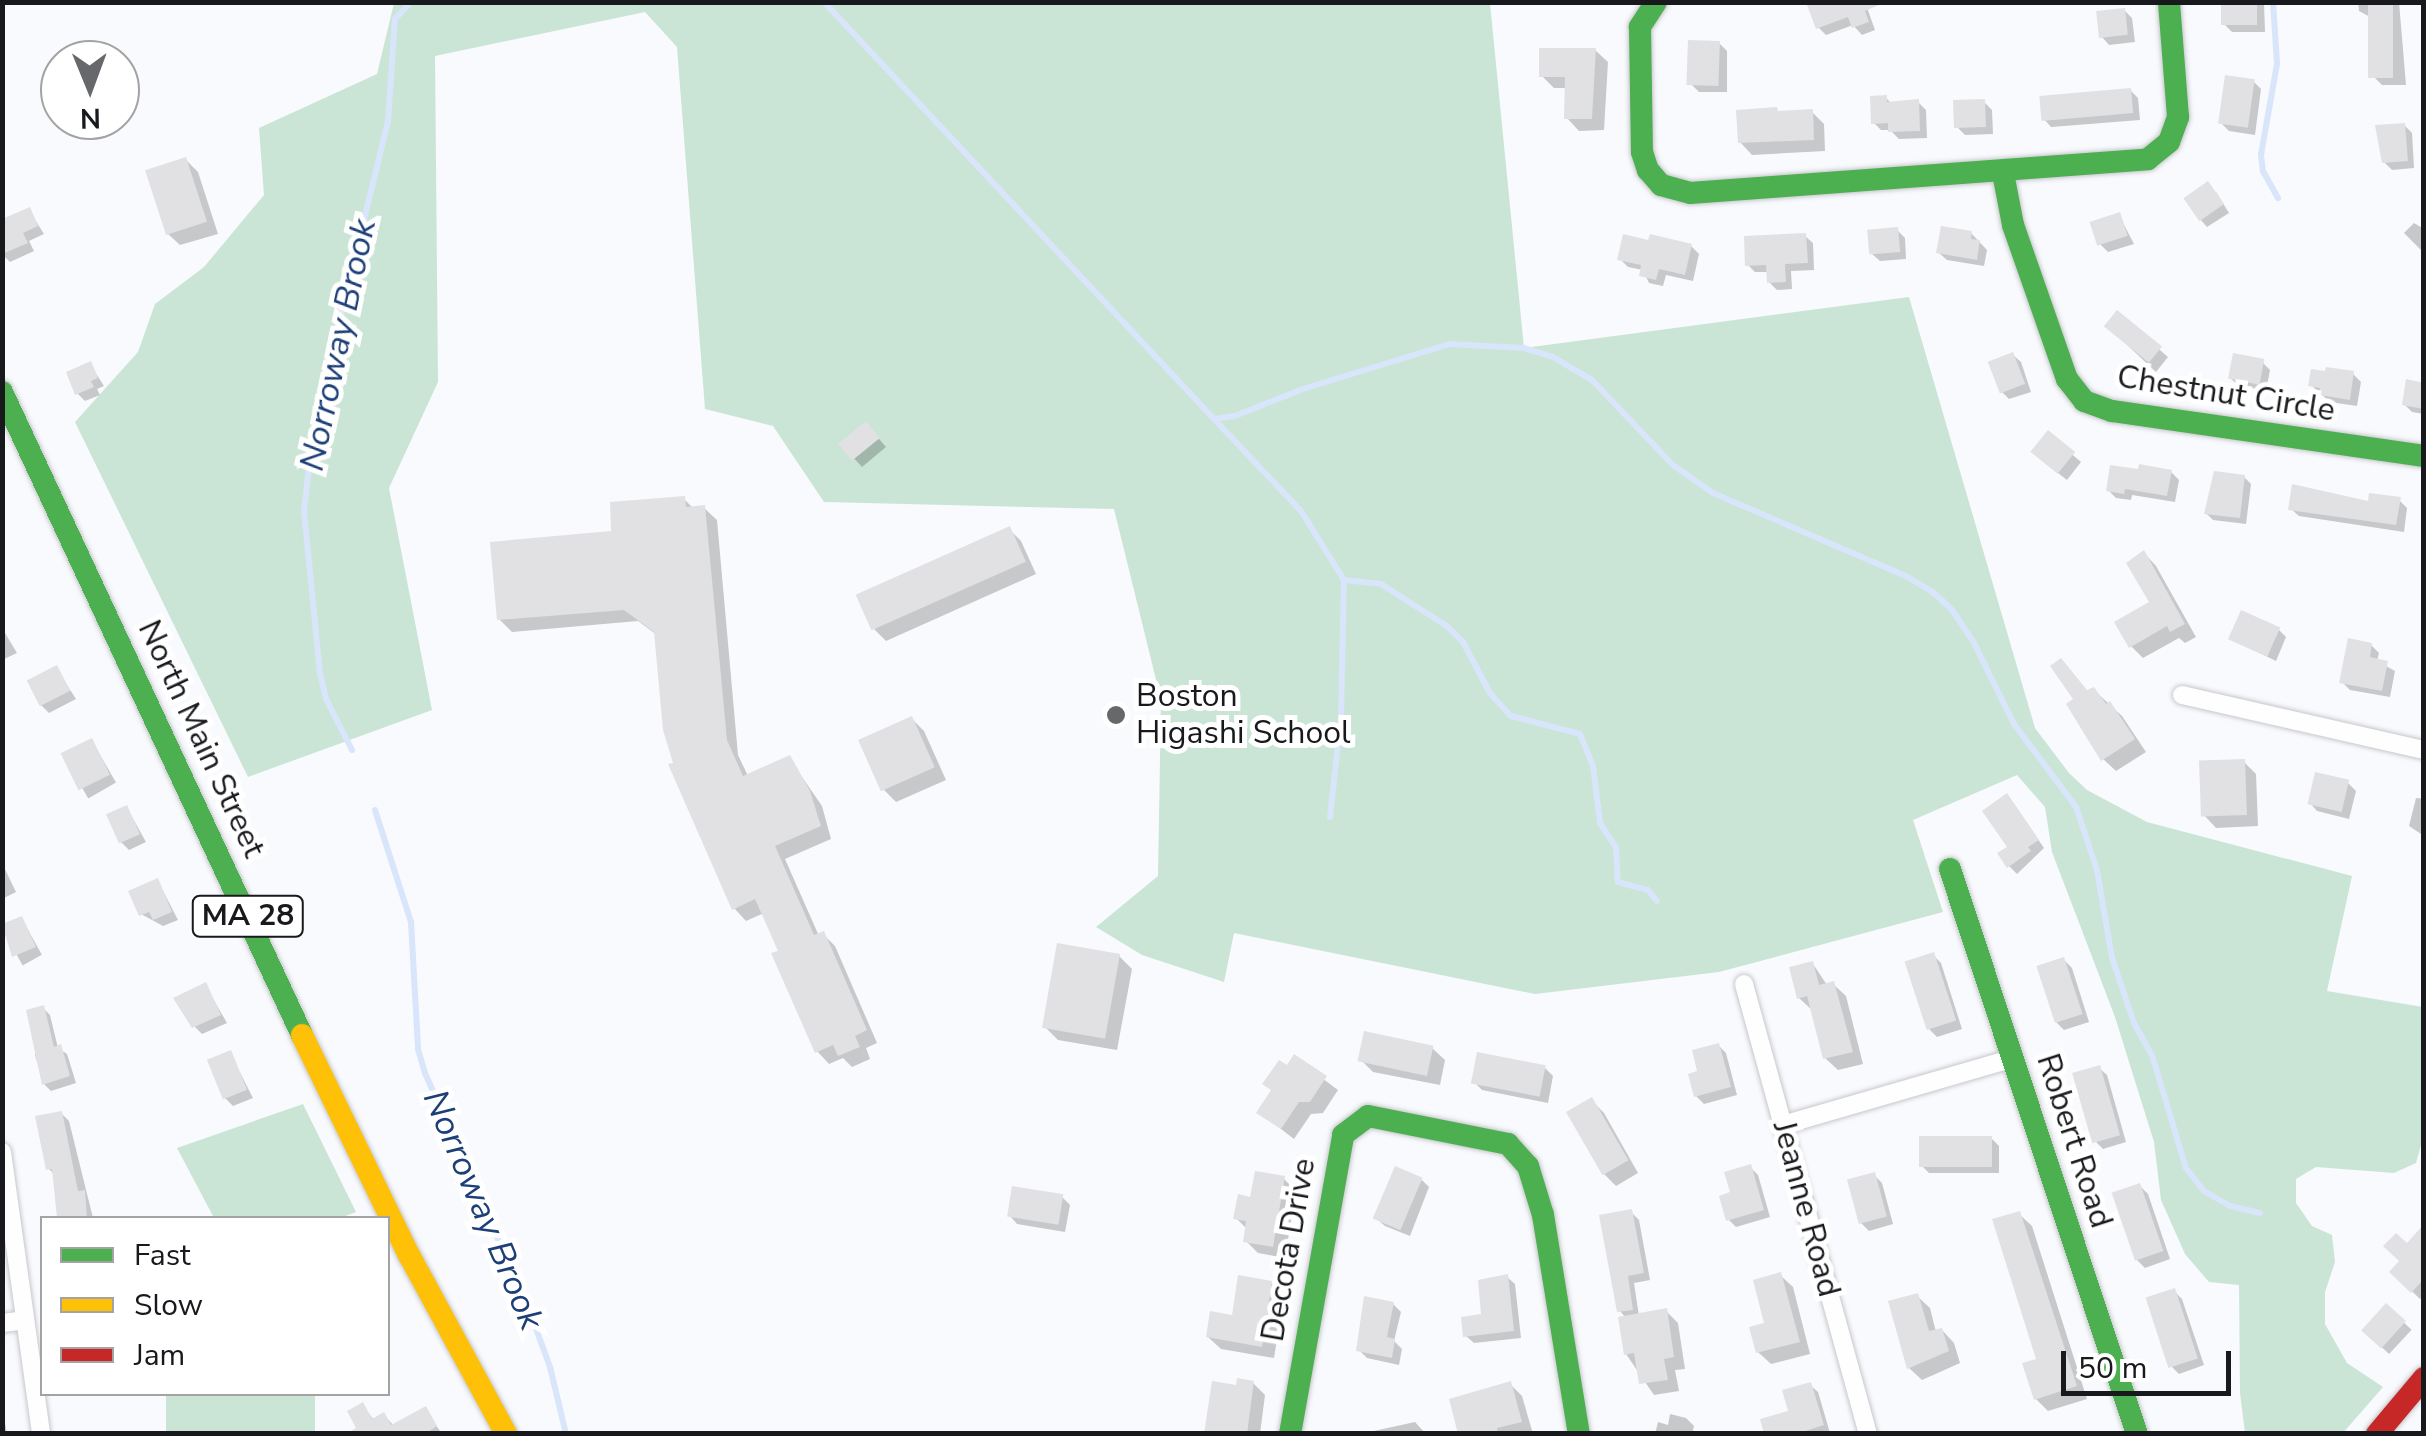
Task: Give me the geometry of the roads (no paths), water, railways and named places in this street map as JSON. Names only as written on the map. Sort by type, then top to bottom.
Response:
[{"type":"street","points":[[1656,2],[1640,26],[1641,142],[1648,170],[1670,190],[1702,193],[2126,164],[2164,148],[2178,117],[2169,2]]},
{"type":"street","name":"Chestnut Circle","points":[[2003,173],[2014,224],[2067,380],[2084,401],[2112,411],[2424,456]]},
{"type":"street","name":"North Main Street","points":[[2,392],[389,1216]]},
{"type":"street","points":[[2182,695],[2424,750]]},
{"type":"street","name":"Robert Road","points":[[1950,868],[2136,1434]]},
{"type":"street","name":"Jeanne Road","points":[[1744,984],[1868,1434]]},
{"type":"street","points":[[1784,1125],[2013,1058]]},
{"type":"street","name":"Decota Drive","points":[[1290,1434],[1343,1136],[1368,1116],[1508,1144],[1528,1166],[1543,1214],[1579,1434]]},
{"type":"street","points":[[2,1152],[41,1434]]},
{"type":"street","name":"North Main Street","points":[[390,1217],[506,1434]]},
{"type":"street","points":[[2,1323],[24,1320]]},
{"type":"street","points":[[2377,1434],[2424,1378]]},
{"type":"waterway","name":"Norroway Brook","points":[[352,750],[326,699],[320,674],[304,512],[313,431],[388,121],[395,19],[411,2]]},
{"type":"waterway","points":[[824,2],[1214,419],[1235,416],[1303,389],[1449,344],[1524,348],[1553,357],[1592,380],[1673,465],[1713,493],[1906,576],[1934,593],[1952,610],[1974,643],[2014,724],[2076,807],[2097,870],[2112,958],[2134,1023],[2152,1055],[2186,1168],[2204,1191],[2230,1206],[2260,1213]]},
{"type":"waterway","points":[[2273,2],[2277,64],[2261,155],[2263,171],[2278,198]]},
{"type":"waterway","points":[[1215,420],[1301,511],[1344,580],[1381,584],[1447,626],[1463,642],[1490,693],[1511,716],[1580,734],[1593,766],[1600,823],[1616,848],[1618,882],[1648,890],[1657,901]]},
{"type":"waterway","points":[[1330,817],[1341,718],[1344,580]]},
{"type":"waterway","name":"Norroway Brook","points":[[375,810],[411,922],[418,1049],[425,1073],[530,1312],[550,1367],[566,1434]]},
{"type":"place","name":"Boston Higashi School","points":[[1116,715]]}]
